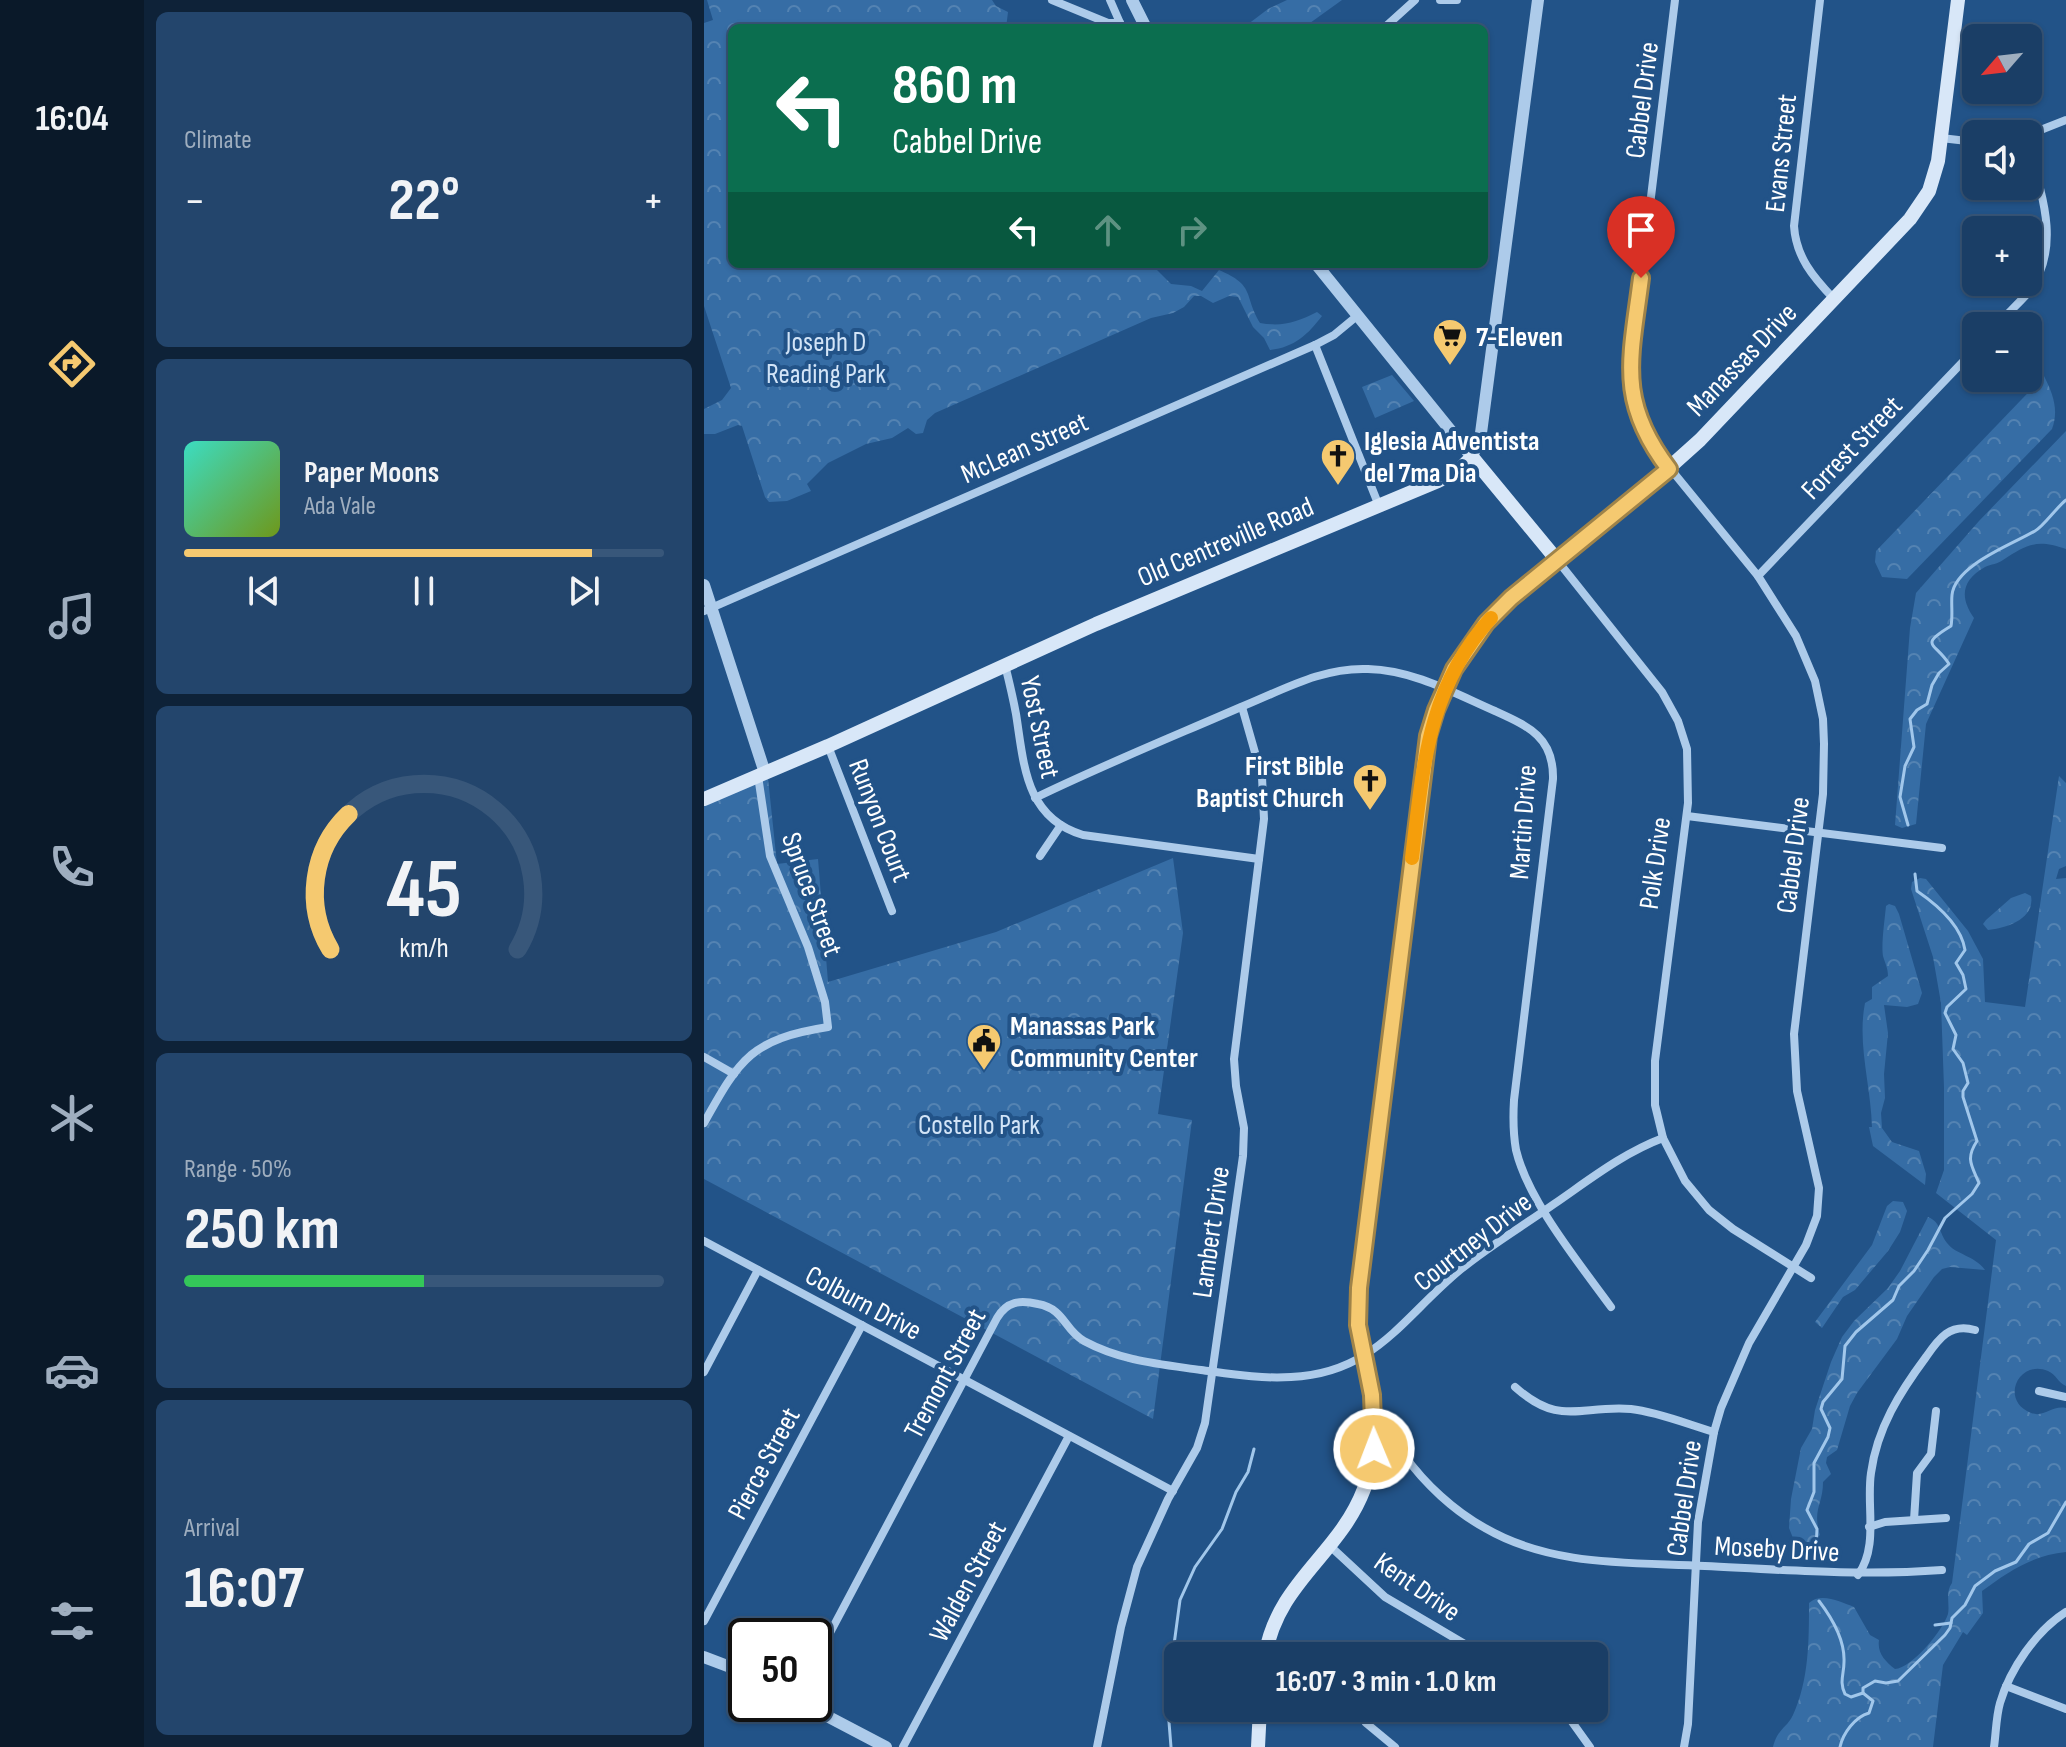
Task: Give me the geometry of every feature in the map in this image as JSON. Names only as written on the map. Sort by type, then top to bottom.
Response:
[{"type":"main road","name":"Manassas Drive","points":[[1268,1642],[1272,1625],[1288,1594],[1330,1546],[1356,1509],[1374,1449],[1374,1417],[1358,1325],[1360,1273],[1422,775],[1428,736],[1445,689],[1460,659],[1486,623],[1511,598],[1669,469],[1920,206],[1934,178],[1958,0]]},
{"type":"main road","name":"Old Centreville Road","points":[[704,799],[1109,618],[1450,476],[1472,457]]},
{"type":"main road","name":"Polk Drive","points":[[1472,457],[1557,560]]},
{"type":"main road","points":[[1258,1747],[1259,1722]]},
{"type":"street","points":[[1052,0],[1113,24]]},
{"type":"street","points":[[1110,0],[1121,24]]},
{"type":"street","points":[[1132,0],[1144,24]]},
{"type":"street","points":[[1388,24],[1415,0]]},
{"type":"street","points":[[1440,0],[1457,0]]},
{"type":"street","points":[[1472,457],[1481,433],[1538,0]]},
{"type":"street","name":"Cabbel Drive","points":[[1675,0],[1630,369],[1632,400],[1651,445],[1758,576],[1796,636],[1808,661],[1820,702],[1824,775],[1794,1034],[1797,1091],[1817,1174],[1819,1199],[1812,1232],[1749,1343],[1714,1432],[1698,1522],[1688,1724],[1684,1747]]},
{"type":"street","name":"Evans Street","points":[[1820,0],[1794,226],[1801,258],[1834,299]]},
{"type":"street","points":[[2042,129],[2066,120]]},
{"type":"street","points":[[1941,138],[1962,140]]},
{"type":"street","points":[[2009,312],[2038,276],[2046,251],[2047,223],[2041,200]]},
{"type":"street","points":[[1319,268],[1472,457]]},
{"type":"street","name":"McLean Street","points":[[708,609],[1315,345],[1334,335],[1357,316]]},
{"type":"street","points":[[1315,345],[1379,506]]},
{"type":"street","name":"Forrest Street","points":[[1758,576],[1962,363]]},
{"type":"street","name":"Polk Drive","points":[[1557,560],[1655,682],[1676,715],[1689,759],[1687,816],[1655,1061],[1655,1105],[1663,1138],[1678,1171],[1703,1204],[1728,1226],[1811,1278]]},
{"type":"street","name":"Spruce Street","points":[[704,585],[708,609],[762,774],[770,856],[808,947],[825,1002],[828,1027],[772,1040],[752,1053],[734,1074]]},
{"type":"street","name":"Yost Street","points":[[1005,665],[1024,770],[1035,798],[1061,825],[1083,835],[1259,859]]},
{"type":"street","name":"Martin Drive","points":[[1035,798],[1137,750],[1313,676],[1346,669],[1395,672],[1445,689],[1527,727],[1544,743],[1553,763],[1553,779],[1513,1110],[1515,1140],[1521,1166],[1545,1211],[1611,1307]]},
{"type":"street","name":"Lambert Drive","points":[[1097,1747],[1121,1627],[1137,1567],[1203,1432],[1213,1372],[1243,1156],[1244,1128],[1234,1059],[1264,819],[1262,777],[1242,707]]},
{"type":"street","name":"Runyon Court","points":[[828,746],[892,911]]},
{"type":"street","points":[[1687,816],[1942,848]]},
{"type":"street","points":[[1040,856],[1061,825]]},
{"type":"street","points":[[704,1057],[734,1074],[717,1097],[704,1123]]},
{"type":"street","name":"Courtney Drive","points":[[1213,1372],[1258,1377],[1306,1376],[1343,1368],[1395,1333],[1466,1265],[1630,1152],[1663,1138]]},
{"type":"street","name":"Colburn Drive","points":[[704,1241],[1173,1491]]},
{"type":"street","points":[[704,1372],[758,1270]]},
{"type":"street","name":"Tremont Street","points":[[832,1629],[1002,1309],[1015,1302],[1049,1307],[1064,1318],[1077,1337],[1123,1358],[1213,1372]]},
{"type":"street","name":"Pierce Street","points":[[704,1621],[862,1325]]},
{"type":"street","points":[[1858,1575],[1870,1551],[1871,1471],[1889,1414],[1942,1335],[1954,1328],[1975,1330]]},
{"type":"street","points":[[1515,1387],[1532,1402],[1554,1411],[1634,1410],[1714,1432]]},
{"type":"street","points":[[2039,1391],[2066,1397]]},
{"type":"street","points":[[1914,1520],[1917,1473],[1931,1454],[1936,1411]]},
{"type":"street","name":"Moseby Drive","points":[[1374,1417],[1444,1499],[1486,1529],[1527,1547],[1595,1561],[1858,1575],[1942,1570]]},
{"type":"street","name":"Walden Street","points":[[903,1747],[1069,1436]]},
{"type":"street","points":[[1374,1449],[1397,1451],[1404,1455]]},
{"type":"street","points":[[1869,1527],[1885,1522],[1946,1518]]},
{"type":"street","name":"Kent Drive","points":[[1330,1546],[1385,1597],[1461,1642]]},
{"type":"street","points":[[1994,1747],[1999,1707],[2016,1666],[2045,1629],[2066,1612]]},
{"type":"street","points":[[704,1657],[728,1666]]},
{"type":"street","points":[[2006,1686],[2066,1709]]},
{"type":"street","points":[[832,1719],[886,1747]]},
{"type":"street","points":[[1572,1722],[1590,1747]]},
{"type":"street","points":[[1366,1723],[1395,1747]]},
{"type":"green space","name":"Joseph D Reading Park","points":[[707,0],[992,0],[1008,12],[1006,24],[728,24],[728,268],[1155,268],[1171,284],[1191,286],[1202,291],[1219,270],[1244,286],[1260,323],[1290,323],[1317,312],[1322,316],[1300,339],[1270,350],[1253,327],[1238,297],[1229,296],[1213,303],[1201,296],[1194,296],[1173,313],[1151,318],[935,413],[927,420],[923,433],[916,434],[908,428],[892,438],[866,444],[828,463],[807,484],[811,491],[787,501],[769,502],[742,426],[704,434],[704,409],[722,400],[731,388],[704,306],[704,23],[713,20]]},
{"type":"green space","points":[[1287,0],[1342,0],[1309,24],[1248,24]]},
{"type":"green space","points":[[1392,375],[1414,401],[1375,418],[1362,387]]},
{"type":"green space","points":[[2044,376],[2054,402],[2052,429],[1907,579],[1882,577],[1875,562],[1876,551],[2029,392],[2042,392]]},
{"type":"green space","points":[[2066,431],[2066,549],[2047,544],[2026,547],[1985,567],[1967,583],[1966,603],[1974,618],[1926,724],[1916,824],[1902,828],[1895,825],[1910,628],[1916,593],[1979,521]]},
{"type":"green space","points":[[2059,776],[2066,783],[2066,866],[2059,869],[2056,879],[2066,878],[2066,1386],[2051,1372],[2038,1369],[2021,1376],[2015,1391],[2021,1407],[2031,1413],[2066,1408],[2066,1552],[2032,1561],[1982,1591],[1983,1613],[1967,1635],[1963,1632],[1943,1665],[1933,1747],[1773,1747],[1777,1736],[1793,1715],[1802,1688],[1808,1646],[1809,1603],[1825,1598],[1854,1607],[1870,1635],[1879,1640],[1882,1656],[1895,1669],[1910,1662],[1926,1647],[1948,1614],[1948,1594],[1952,1583],[1996,1240],[1936,1193],[1944,1170],[1941,1003],[1933,957],[1911,889],[1912,882],[1926,879],[1968,931],[1983,959],[1985,1002],[2025,1007]]},
{"type":"green space","name":"Costello Park","points":[[768,778],[777,864],[818,859],[828,982],[996,932],[1173,858],[1183,933],[1158,1114],[1192,1120],[1153,1419],[704,1179],[704,804]]},
{"type":"green space","points":[[2025,893],[2031,896],[2031,904],[2024,916],[2011,924],[1988,930],[1983,924],[1986,920],[2011,898]]},
{"type":"green space","points":[[1886,906],[1895,906],[1899,914],[1922,993],[1918,1004],[1907,1007],[1884,1005],[1888,1033],[1882,1128],[1892,1142],[1919,1151],[1926,1174],[1925,1185],[1873,1146],[1869,1127],[1872,1127],[1863,1049],[1863,1018],[1865,1003],[1872,999],[1872,987],[1888,976],[1882,945]]},
{"type":"green space","points":[[1893,1201],[1903,1202],[1907,1211],[1900,1232],[1855,1290],[1843,1297],[1822,1328],[1815,1322],[1872,1245],[1887,1206]]},
{"type":"green space","points":[[1928,1217],[1935,1222],[1951,1247],[1976,1261],[1985,1270],[1942,1269],[1907,1316],[1897,1339],[1857,1393],[1837,1450],[1827,1457],[1831,1474],[1823,1482],[1817,1513],[1820,1535],[1807,1546],[1800,1545],[1789,1528],[1791,1499],[1801,1448],[1812,1429],[1831,1362],[1842,1337],[1854,1321],[1888,1288],[1900,1271]]},
{"type":"waterway","points":[[1908,825],[1900,797],[1905,766],[1914,747],[1910,719],[1927,704],[1932,685],[1949,664],[1932,641],[1951,626],[1952,595],[1956,584],[1974,565],[2038,529],[2066,500]]},
{"type":"waterway","points":[[1816,1550],[1817,1529],[1807,1510],[1814,1492],[1814,1463],[1830,1428],[1821,1409],[1842,1379],[1845,1346],[1856,1332],[1893,1300],[1899,1286],[1928,1250],[1945,1218],[1972,1194],[1979,1183],[1971,1158],[1977,1141],[1963,1097],[1968,1083],[1963,1063],[1953,1049],[1956,1035],[1945,1013],[1947,1007],[1966,989],[1956,963],[1965,950],[1953,923],[1917,891],[1915,874]]},
{"type":"waterway","points":[[1171,1747],[1167,1697],[1180,1600],[1195,1567],[1222,1529],[1236,1492],[1248,1472],[1254,1449]]},
{"type":"waterway","points":[[1863,1693],[1863,1688],[1875,1681],[1898,1681],[1945,1635],[1952,1618],[1965,1605],[1975,1586],[1995,1571],[2016,1562],[2029,1544],[2048,1533],[2066,1502]]},
{"type":"waterway","points":[[1819,1601],[1840,1638],[1845,1694],[1851,1697],[1863,1693],[1873,1701],[1869,1713],[1850,1726],[1840,1747]]},
{"type":"waterway","points":[[1935,1625],[1951,1623]]},
{"type":"slow traffic","points":[[1412,858],[1428,736],[1436,710],[1460,659],[1491,618]]},
{"type":"place","name":"7-Eleven","points":[[1450,367]]},
{"type":"place","name":"Iglesia Adventista del 7ma Dia","points":[[1338,487]]},
{"type":"place","name":"First Bible Baptist Church","points":[[1370,812]]},
{"type":"place","name":"Manassas Park Community Center","points":[[984,1072]]},
{"type":"route","points":[[1374,1449],[1372,1395],[1358,1325],[1359,1288],[1428,736],[1454,669],[1486,623],[1511,598],[1669,469],[1644,432],[1632,400],[1630,369],[1641,278]]}]
